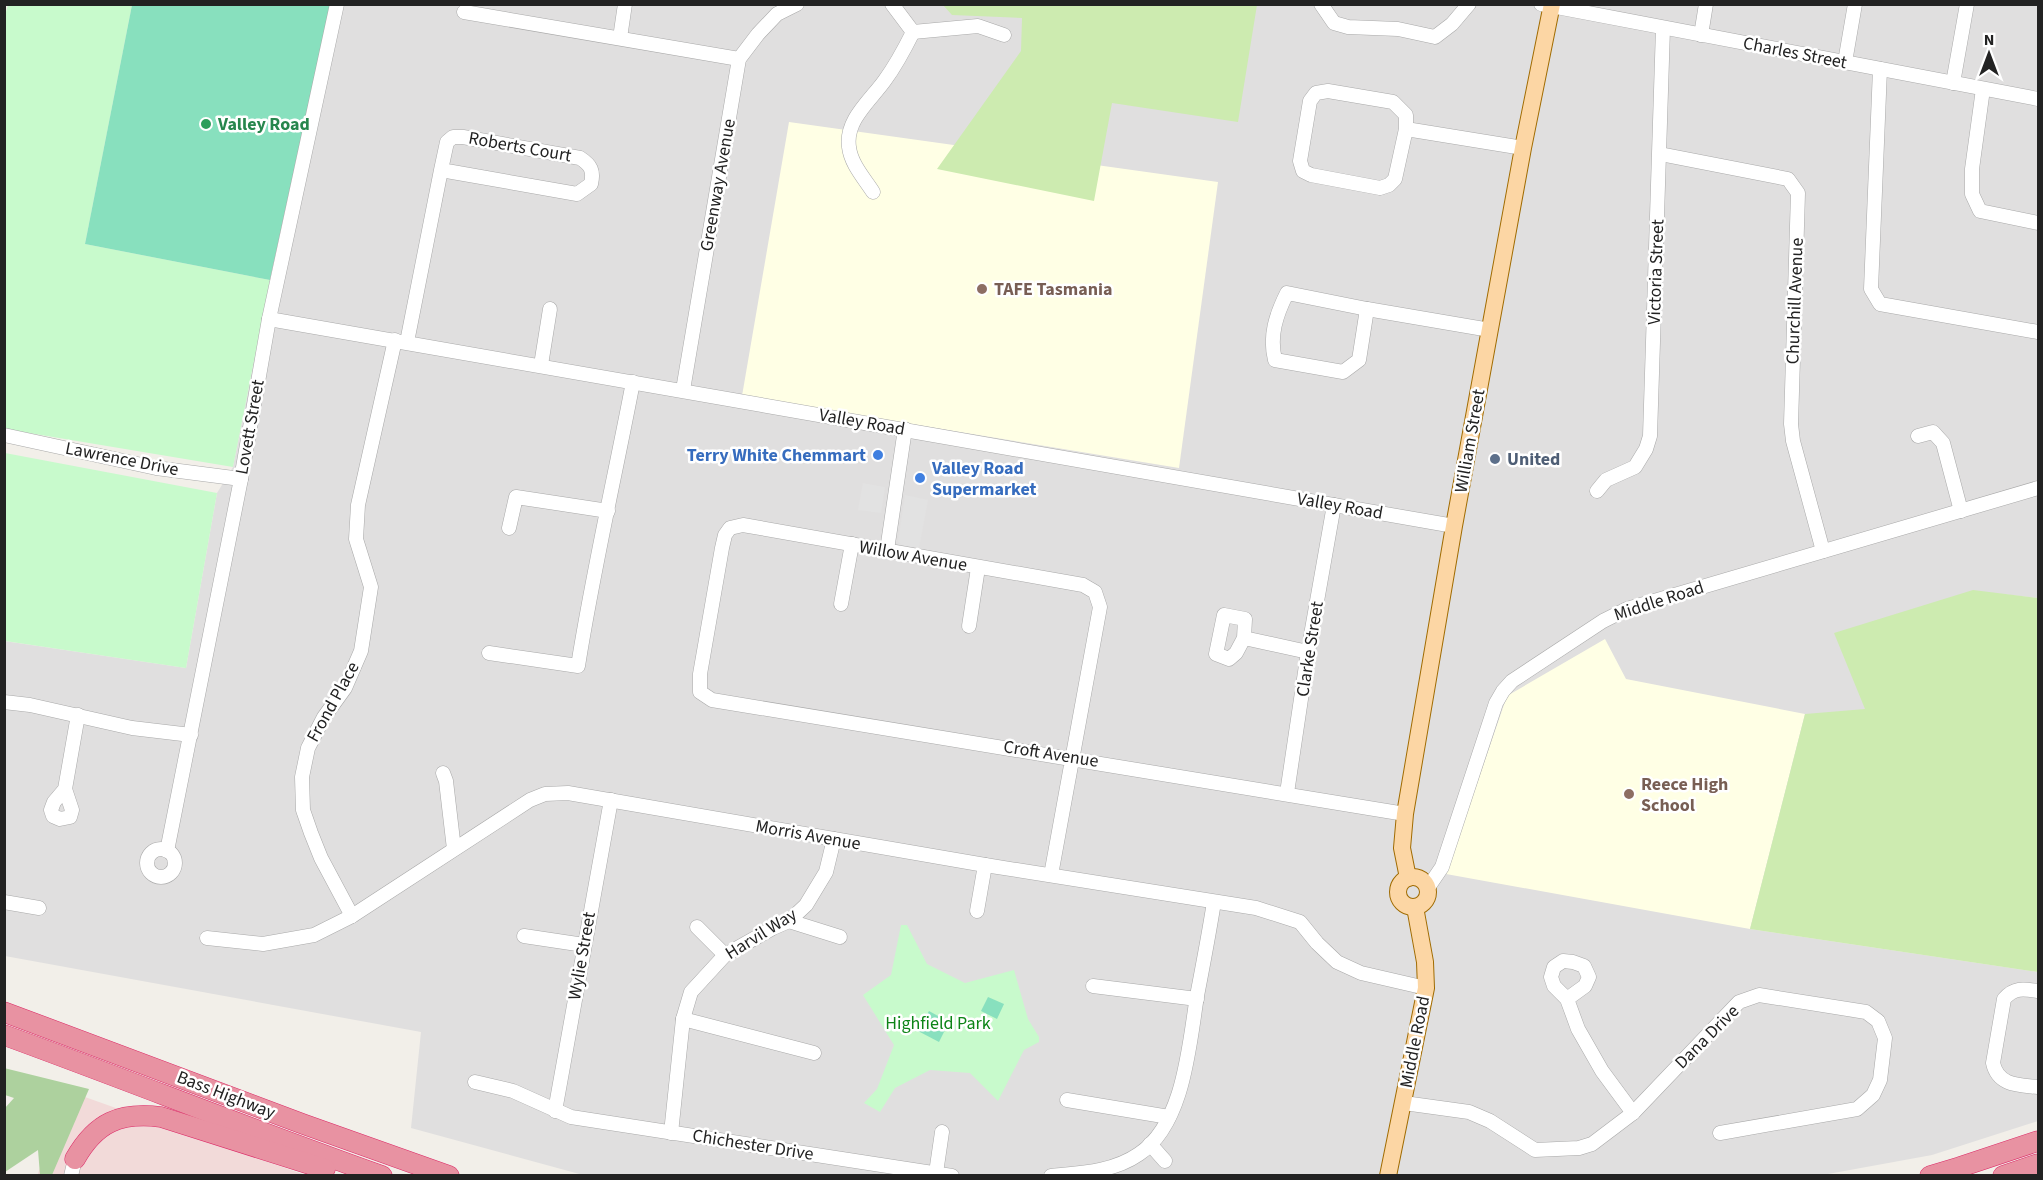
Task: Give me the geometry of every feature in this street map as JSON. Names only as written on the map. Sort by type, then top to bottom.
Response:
[{"type":"highway","name":"Bass Highway","points":[[4,1012],[449,1176]]},
{"type":"highway","name":"Bass Highway","points":[[4,1035],[382,1176]]},
{"type":"highway","points":[[73,1167],[85,1141],[102,1126],[118,1118],[144,1115],[161,1117],[345,1176]]},
{"type":"highway","points":[[1930,1176],[2038,1141]]},
{"type":"highway","points":[[2003,1176],[2038,1164]]},
{"type":"main road","name":"William Street","points":[[1408,878],[1402,848],[1405,814],[1454,526],[1548,5]]},
{"type":"main road","points":[[1415,877],[1422,880],[1427,889],[1426,899],[1415,907],[1402,902],[1398,893],[1401,883],[1408,878],[1415,877]]},
{"type":"main road","name":"Middle Road","points":[[1388,1176],[1426,988],[1425,962],[1415,907]]},
{"type":"street","name":"Lovett Street","points":[[167,851],[241,479],[269,319],[338,4]]},
{"type":"street","points":[[620,38],[625,4]]},
{"type":"street","name":"Greenway Avenue","points":[[683,390],[739,59],[777,14],[797,4]]},
{"type":"street","points":[[892,4],[913,32]]},
{"type":"street","points":[[1321,4],[1334,23],[1348,27],[1398,29],[1435,38],[1452,24],[1469,4]]},
{"type":"street","points":[[1701,35],[1706,4]]},
{"type":"street","points":[[1845,62],[1855,4]]},
{"type":"street","points":[[1953,83],[1967,4]]},
{"type":"street","name":"Charles Street","points":[[1548,5],[2038,99]]},
{"type":"street","points":[[464,12],[739,59]]},
{"type":"street","points":[[913,32],[978,26],[1004,35]]},
{"type":"street","name":"Victoria Street","points":[[1597,491],[1606,480],[1635,467],[1646,449],[1650,436],[1663,28]]},
{"type":"street","points":[[873,192],[854,164],[849,149],[849,135],[857,115],[885,80],[913,32]]},
{"type":"street","points":[[1880,69],[1871,289],[1874,297],[1880,304],[2038,332]]},
{"type":"street","points":[[1983,89],[1972,169],[1972,194],[1980,211],[2038,223]]},
{"type":"street","points":[[1328,91],[1393,102],[1406,116],[1406,129],[1395,179],[1389,185],[1380,188],[1311,175],[1303,171],[1300,161],[1310,101],[1316,93],[1328,91]]},
{"type":"street","points":[[1406,129],[1523,148]]},
{"type":"street","name":"Roberts Court","points":[[401,341],[447,142],[453,137],[463,136],[580,158],[590,164],[593,176],[591,184],[577,194],[441,170]]},
{"type":"street","name":"Churchill Avenue","points":[[1660,154],[1788,179],[1798,193],[1791,424],[1793,441],[1823,551]]},
{"type":"street","points":[[1367,309],[1359,360],[1343,372],[1275,360],[1271,344],[1278,311],[1287,293],[1490,330]]},
{"type":"street","points":[[541,365],[550,309]]},
{"type":"street","name":"Valley Road","points":[[269,319],[1454,526]]},
{"type":"street","name":"Frond Place","points":[[352,916],[310,833],[303,810],[302,777],[308,748],[324,717],[345,688],[361,651],[371,587],[356,540],[358,505],[401,341]]},
{"type":"street","points":[[489,653],[578,666],[587,608],[633,382]]},
{"type":"street","points":[[887,550],[905,429]]},
{"type":"street","points":[[1918,436],[1934,432],[1943,443],[1961,511]]},
{"type":"street","name":"Lawrence Drive","points":[[4,435],[156,468],[241,479]]},
{"type":"street","name":"Middle Road","points":[[1427,889],[1445,858],[1496,703],[1503,691],[1512,681],[1603,621],[1627,609],[2038,488]]},
{"type":"street","points":[[509,528],[516,497],[608,511]]},
{"type":"street","name":"Clarke Street","points":[[1287,794],[1308,652],[1334,505]]},
{"type":"street","name":"Willow Avenue","points":[[700,692],[700,674],[718,571],[725,536],[730,528],[743,525],[887,550],[1083,585],[1095,592],[1100,607],[1071,757]]},
{"type":"street","points":[[841,604],[852,544]]},
{"type":"street","points":[[969,626],[978,567]]},
{"type":"street","points":[[1244,638],[1308,652]]},
{"type":"street","name":"Croft Avenue","points":[[700,692],[712,700],[1071,757],[1405,814]]},
{"type":"street","points":[[4,702],[30,705],[132,728],[191,735]]},
{"type":"street","points":[[65,789],[78,715]]},
{"type":"street","points":[[1051,875],[1071,757]]},
{"type":"street","points":[[443,773],[446,781],[454,849]]},
{"type":"street","name":"Morris Avenue","points":[[207,938],[263,944],[315,935],[352,916],[530,800],[545,794],[568,793],[985,865],[1256,908],[1300,922],[1337,962],[1361,973],[1426,988]]},
{"type":"street","name":"Wylie Street","points":[[555,1111],[611,800]]},
{"type":"street","name":"Harvil Way","points":[[671,1133],[683,1019],[692,992],[725,955],[789,921],[806,905],[826,872],[834,839]]},
{"type":"street","points":[[977,911],[985,865]]},
{"type":"street","points":[[4,902],[39,908]]},
{"type":"street","points":[[1051,1176],[1085,1173],[1114,1166],[1139,1154],[1158,1136],[1169,1116],[1183,1080],[1214,902]]},
{"type":"street","points":[[789,921],[840,937]]},
{"type":"street","points":[[697,927],[725,955]]},
{"type":"street","points":[[524,936],[584,945]]},
{"type":"street","points":[[1093,986],[1197,999]]},
{"type":"street","points":[[2038,991],[2015,990],[2004,999],[1993,1063],[2000,1078],[2008,1083],[2038,1087]]},
{"type":"street","name":"Dana Drive","points":[[1404,1103],[1468,1112],[1490,1121],[1535,1150],[1579,1148],[1592,1144],[1633,1113],[1739,1002],[1759,994],[1866,1012],[1878,1021],[1885,1038],[1880,1080],[1873,1095],[1857,1109],[1720,1133]]},
{"type":"street","points":[[1567,999],[1578,1029],[1602,1071],[1633,1113]]},
{"type":"street","points":[[683,1019],[814,1053]]},
{"type":"street","name":"Chichester Drive","points":[[475,1082],[513,1091],[570,1116],[951,1176]]},
{"type":"street","points":[[1067,1100],[1169,1116]]},
{"type":"street","points":[[936,1173],[942,1132]]},
{"type":"street","points":[[1150,1143],[1166,1161]]},
{"type":"shaded area","points":[[330,5],[2038,5],[2038,598],[1973,591],[1865,709],[1750,929],[2038,972],[2038,1121],[1932,1155],[1817,1176],[583,1175],[411,1128],[421,1032],[5,956],[4,641],[186,668],[217,493],[233,467],[270,280]]},
{"type":"shaded area","name":"TAFE Tasmania","points":[[789,122],[1218,182],[1179,468],[742,396]]},
{"type":"shaded area","points":[[863,483],[885,487],[881,513],[858,510]]},
{"type":"shaded area","points":[[905,495],[928,500],[919,548],[901,545],[898,541]]},
{"type":"shaded area","name":"Reece High School","points":[[1605,639],[1626,679],[1805,714],[1750,929],[1446,874],[1507,696]]},
{"type":"shaded area","points":[[68,1091],[305,1175],[37,1176]]},
{"type":"green space","points":[[8,5],[132,5],[85,244],[270,280],[233,467],[5,429],[5,15]]},
{"type":"green space","name":"Valley Road","points":[[132,5],[330,5],[270,280],[85,244]]},
{"type":"green space","points":[[943,5],[1257,5],[1238,122],[1112,103],[1094,201],[937,169],[1021,51],[1022,18],[952,15]]},
{"type":"green space","points":[[5,453],[217,493],[186,668],[5,641]]},
{"type":"green space","points":[[1973,590],[2038,598],[2038,972],[1750,929],[1805,714],[1865,709],[1834,633]]},
{"type":"green space","name":"Highfield Park","points":[[901,925],[907,925],[927,964],[965,983],[1014,970],[1028,1019],[1039,1037],[1039,1042],[1024,1050],[998,1101],[970,1073],[930,1070],[895,1088],[880,1112],[864,1103],[877,1089],[894,1045],[863,995],[891,975]]},
{"type":"green space","points":[[988,997],[1004,1004],[997,1019],[981,1011]]},
{"type":"green space","points":[[929,1011],[949,1022],[939,1042],[918,1031]]},
{"type":"green space","points":[[4,1068],[89,1089],[52,1175],[40,1175],[38,1150],[5,1172],[5,1108],[14,1098],[5,1095]]},
{"type":"place","name":"Valley Road","points":[[206,124]]},
{"type":"place","name":"TAFE Tasmania","points":[[982,289]]},
{"type":"place","name":"Terry White Chemmart","points":[[878,455]]},
{"type":"place","name":"United","points":[[1495,459]]},
{"type":"place","name":"Valley Road Supermarket","points":[[920,478]]},
{"type":"place","name":"Reece High School","points":[[1629,794]]}]
